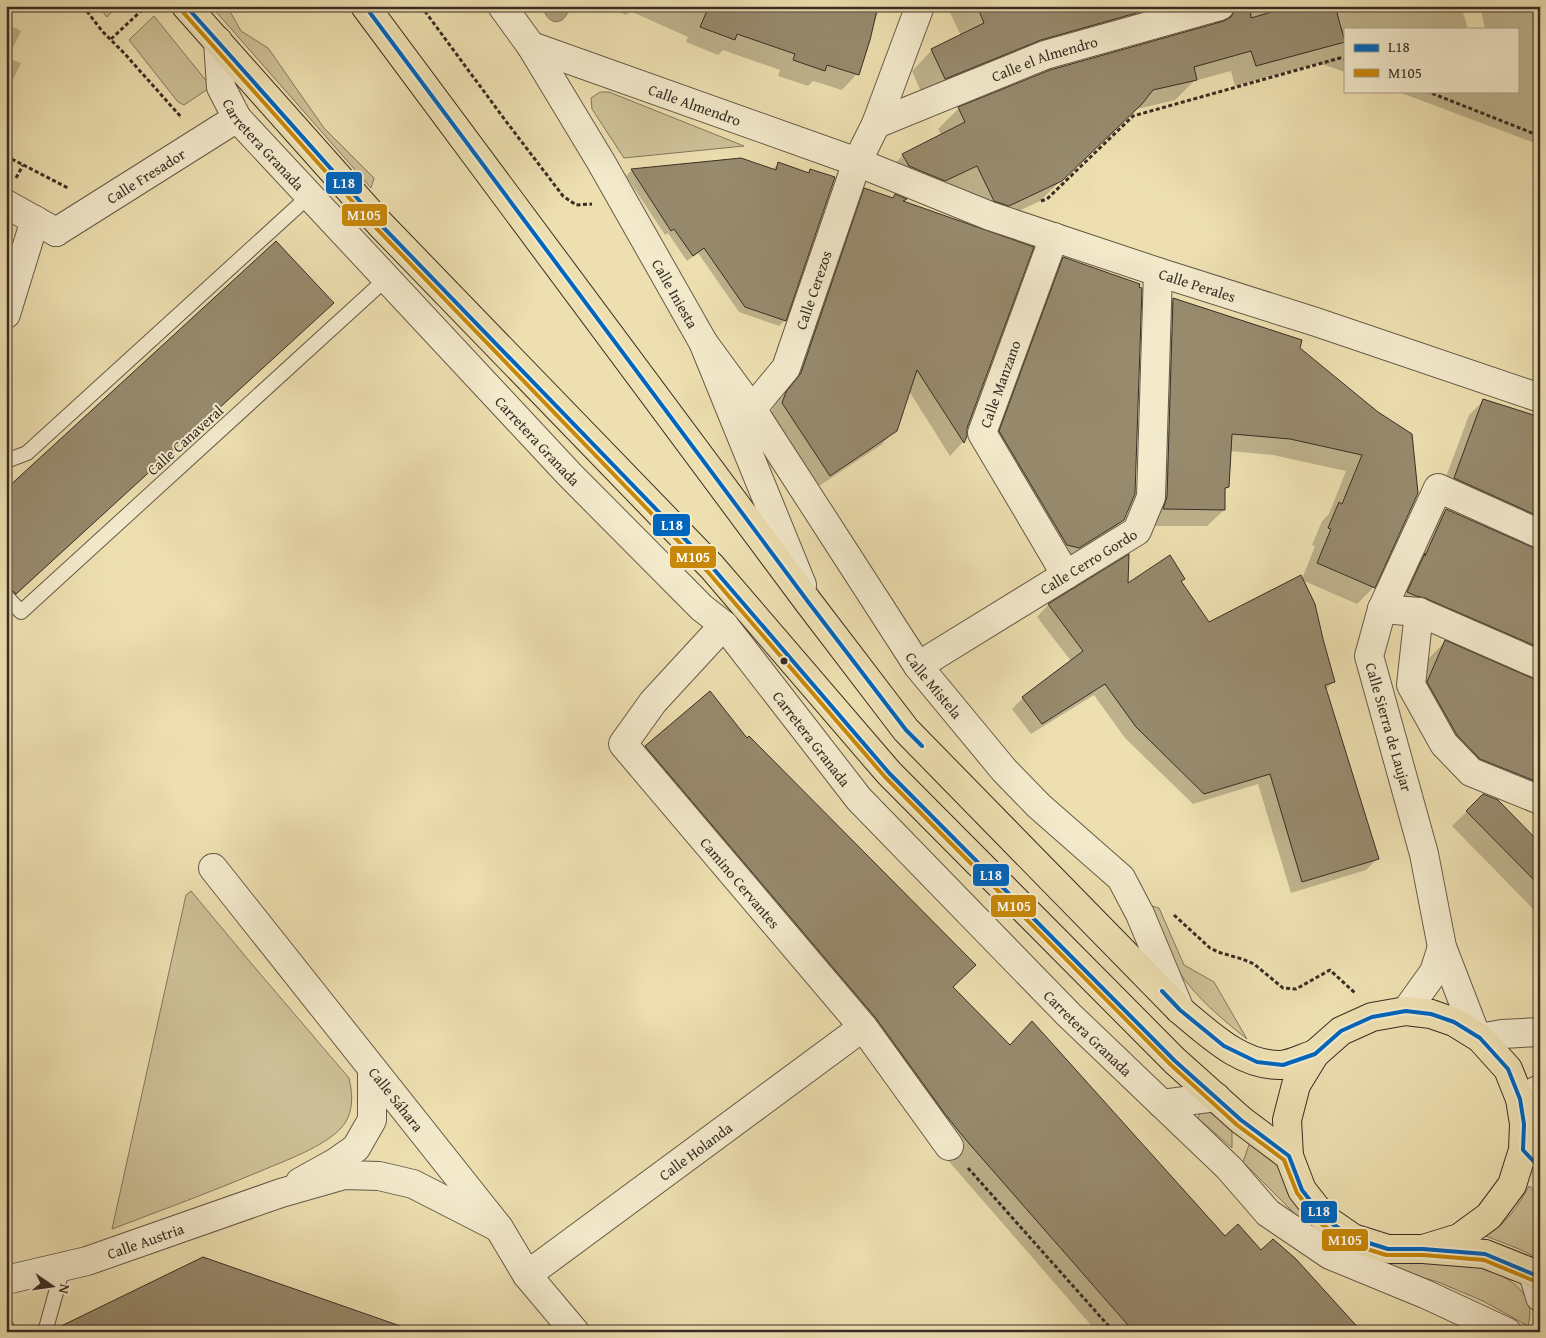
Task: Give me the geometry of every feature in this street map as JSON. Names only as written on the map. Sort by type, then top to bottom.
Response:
[{"type":"main road","name":"Carretera Granada","points":[[186,6],[381,225],[712,567],[889,773],[1175,1061],[1241,1120],[1289,1156]]},
{"type":"main road","points":[[365,6],[809,603],[906,730],[1180,1010],[1224,1046],[1257,1062],[1283,1065],[1315,1054]]},
{"type":"main road","points":[[1423,1249],[1459,1238],[1489,1216],[1531,1159],[1524,1124],[1530,1094],[1478,1036],[1454,1022],[1431,1014],[1406,1011],[1372,1016],[1341,1031],[1315,1054],[1296,1085],[1287,1120],[1289,1156],[1302,1190],[1324,1218],[1353,1238],[1388,1249],[1423,1249],[1485,1254],[1538,1282]]},
{"type":"street","name":"Calle Iniesta","points":[[502,6],[531,46],[620,196],[703,342],[809,603]]},
{"type":"street","name":"Calle Cerezos","points":[[752,409],[786,368],[858,162],[876,124],[920,6]]},
{"type":"street","name":"Calle el Almendro","points":[[876,124],[1045,55],[1220,6]]},
{"type":"street","name":"Carretera Granada","points":[[218,41],[221,87],[237,118],[569,474],[702,608],[724,625],[859,799],[1069,1015],[1229,1168],[1268,1213],[1330,1255],[1424,1294],[1507,1332]]},
{"type":"street","name":"Calle Almendro","points":[[531,46],[858,162]]},
{"type":"street","name":"Calle Fresador","points":[[45,226],[237,118]]},
{"type":"street","name":"Calle Perales","points":[[858,162],[990,216],[1539,396]]},
{"type":"street","points":[[6,204],[45,226],[6,314]]},
{"type":"street","name":"Calle Manzano","points":[[1054,237],[982,433],[1066,575]]},
{"type":"street","name":"Calle Cerro Gordo","points":[[918,666],[1137,532],[1151,497],[1158,272]]},
{"type":"street","name":"Calle Mistela","points":[[703,342],[752,409],[918,666],[1004,770],[1039,806],[1121,878],[1140,914],[1180,1010]]},
{"type":"street","name":"Calle Sierra de Laujar","points":[[1478,1036],[1442,947],[1424,854],[1369,656],[1382,609],[1438,488],[1540,534]]},
{"type":"street","points":[[702,608],[712,567]]},
{"type":"street","points":[[1382,609],[1419,612],[1540,665]]},
{"type":"street","points":[[1419,612],[1410,685],[1444,744],[1471,772],[1540,800]]},
{"type":"street","name":"Camino Cervantes","points":[[724,625],[653,702],[623,744],[863,1027],[948,1146]]},
{"type":"street","name":"Calle Sáhara","points":[[213,868],[499,1228],[527,1275],[575,1332]]},
{"type":"street","name":"Calle Sierra de Laujar","points":[[1406,1011],[1434,972],[1442,947]]},
{"type":"street","name":"Calle Holanda","points":[[527,1275],[863,1027]]},
{"type":"street","points":[[1478,1036],[1540,1032]]},
{"type":"street","name":"Calle Austria","points":[[281,1193],[336,1162],[356,1148],[372,1120],[372,1069]]},
{"type":"street","points":[[1162,1104],[1216,1097]]},
{"type":"street","name":"Calle Austria","points":[[6,1280],[87,1261],[281,1193],[344,1175],[379,1176],[413,1184],[499,1228]]},
{"type":"lane","points":[[6,461],[27,453],[310,196]]},
{"type":"lane","name":"Calle Canaveral","points":[[6,596],[21,612],[387,278]]},
{"type":"lane","points":[[45,1332],[63,1267]]},
{"type":"lane","points":[[6,1326],[9,1332]]},
{"type":"path","points":[[83,6],[110,39],[181,117],[175,121]]},
{"type":"path","points":[[421,6],[564,196],[576,205],[593,204],[620,196]]},
{"type":"path","points":[[110,39],[141,11]]},
{"type":"path","points":[[1038,202],[1047,199],[1133,116],[1340,58],[1344,60]]},
{"type":"path","points":[[1429,92],[1540,136]]},
{"type":"path","points":[[6,156],[71,190]]},
{"type":"path","points":[[1170,911],[1210,948],[1242,958],[1254,964],[1283,988],[1296,989],[1330,970],[1352,991],[1359,994]]},
{"type":"path","points":[[948,1146],[1114,1332]]},
{"type":"shaded area","points":[[98,6],[118,6],[107,17]]},
{"type":"shaded area","points":[[211,6],[227,6],[241,31],[268,48],[324,128],[374,178],[371,188]]},
{"type":"shaded area","points":[[542,6],[572,6],[562,20],[555,22],[549,19]]},
{"type":"shaded area","points":[[154,16],[208,83],[208,89],[184,105],[178,102],[129,40]]},
{"type":"shaded area","points":[[600,92],[609,92],[744,146],[624,158],[592,109],[591,98]]},
{"type":"shaded area","points":[[191,891],[349,1078],[352,1098],[350,1111],[345,1123],[334,1135],[303,1153],[112,1229],[186,895]]},
{"type":"shaded area","points":[[1152,906],[1159,908],[1184,965],[1214,982],[1247,1039],[1195,992],[1177,969],[1162,939]]},
{"type":"shaded area","points":[[1203,1107],[1232,1129],[1232,1148],[1198,1118]]},
{"type":"shaded area","points":[[1251,1139],[1272,1152],[1316,1220],[1495,1272],[1513,1283],[1525,1296],[1529,1305],[1530,1315],[1528,1326],[1483,1301],[1438,1282],[1353,1258],[1301,1220],[1243,1162]]},
{"type":"shaded area","points":[[1529,1186],[1540,1195],[1540,1259],[1486,1236],[1500,1226],[1511,1214]]},
{"type":"building","points":[[709,6],[878,6],[859,75],[827,65],[825,71],[793,60],[795,54],[737,34],[735,40],[700,27]]},
{"type":"building","points":[[977,6],[1161,6],[1041,40],[945,79],[931,49],[984,23]]},
{"type":"building","points":[[1235,6],[1250,6],[1251,18],[1292,6],[1335,6],[1344,42],[1256,66],[1251,51],[1194,67],[1197,80],[1153,90],[1142,104],[1062,181],[1009,206],[994,201],[977,166],[945,181],[909,166],[902,154],[965,122],[958,107],[1050,70],[1224,21],[1231,17]]},
{"type":"building","points":[[741,158],[776,170],[778,162],[809,173],[810,169],[835,177],[786,321],[745,307],[704,248],[693,256],[674,229],[671,231],[631,169]]},
{"type":"building","points":[[864,188],[893,198],[895,194],[907,199],[903,201],[1034,247],[967,428],[967,436],[964,443],[917,370],[897,431],[830,476],[782,403],[786,392],[801,373]]},
{"type":"building","points":[[276,241],[334,303],[16,594],[6,587],[6,489]]},
{"type":"building","points":[[1063,257],[1140,284],[1139,287],[1142,288],[1135,494],[1124,520],[1079,548],[1067,545],[999,431]]},
{"type":"building","points":[[1173,298],[1302,340],[1300,348],[1378,412],[1412,434],[1418,493],[1375,588],[1317,563],[1331,529],[1328,528],[1339,502],[1342,504],[1362,455],[1290,439],[1232,434],[1229,487],[1225,488],[1225,510],[1163,509],[1167,497]]},
{"type":"building","points":[[1483,399],[1540,417],[1540,517],[1454,478]]},
{"type":"building","points":[[1446,509],[1540,549],[1540,648],[1407,592]]},
{"type":"building","points":[[1129,554],[1128,583],[1170,555],[1185,579],[1181,581],[1209,622],[1301,575],[1315,604],[1335,682],[1325,685],[1379,859],[1302,882],[1270,774],[1204,794],[1136,727],[1105,684],[1042,724],[1022,697],[1083,651],[1048,604]]},
{"type":"building","points":[[1445,640],[1540,680],[1540,783],[1480,759],[1457,735],[1427,682]]},
{"type":"building","points":[[710,691],[747,738],[749,736],[976,965],[953,987],[1010,1045],[1032,1021],[1225,1236],[1238,1224],[1261,1250],[1273,1239],[1296,1259],[1362,1332],[1134,1332],[966,1140],[875,1017],[645,746]]},
{"type":"building","points":[[1483,794],[1498,800],[1540,843],[1540,886],[1466,811]]},
{"type":"building","points":[[203,1257],[406,1328],[405,1332],[54,1332],[55,1329]]},
{"type":"transit line","name":"L18","points":[[186,6],[381,225],[712,567],[889,773],[1175,1061],[1241,1120],[1289,1156],[1302,1190],[1324,1218],[1353,1238],[1388,1249],[1423,1249],[1485,1254],[1540,1277]]},
{"type":"transit line","name":"L18","points":[[365,6],[809,603],[906,730],[922,746]]},
{"type":"transit line","name":"M105","points":[[181,10],[377,229],[707,571],[885,777],[1171,1065],[1237,1125],[1284,1160],[1297,1193],[1320,1223],[1351,1244],[1386,1255],[1423,1255],[1484,1260],[1537,1282]]},
{"type":"transit line","name":"L18","points":[[1162,991],[1180,1010],[1224,1046],[1257,1062],[1283,1065],[1315,1054],[1341,1031],[1372,1017],[1406,1011],[1431,1014],[1454,1022],[1480,1038],[1508,1069],[1520,1099],[1524,1124],[1523,1150],[1540,1168]]}]
